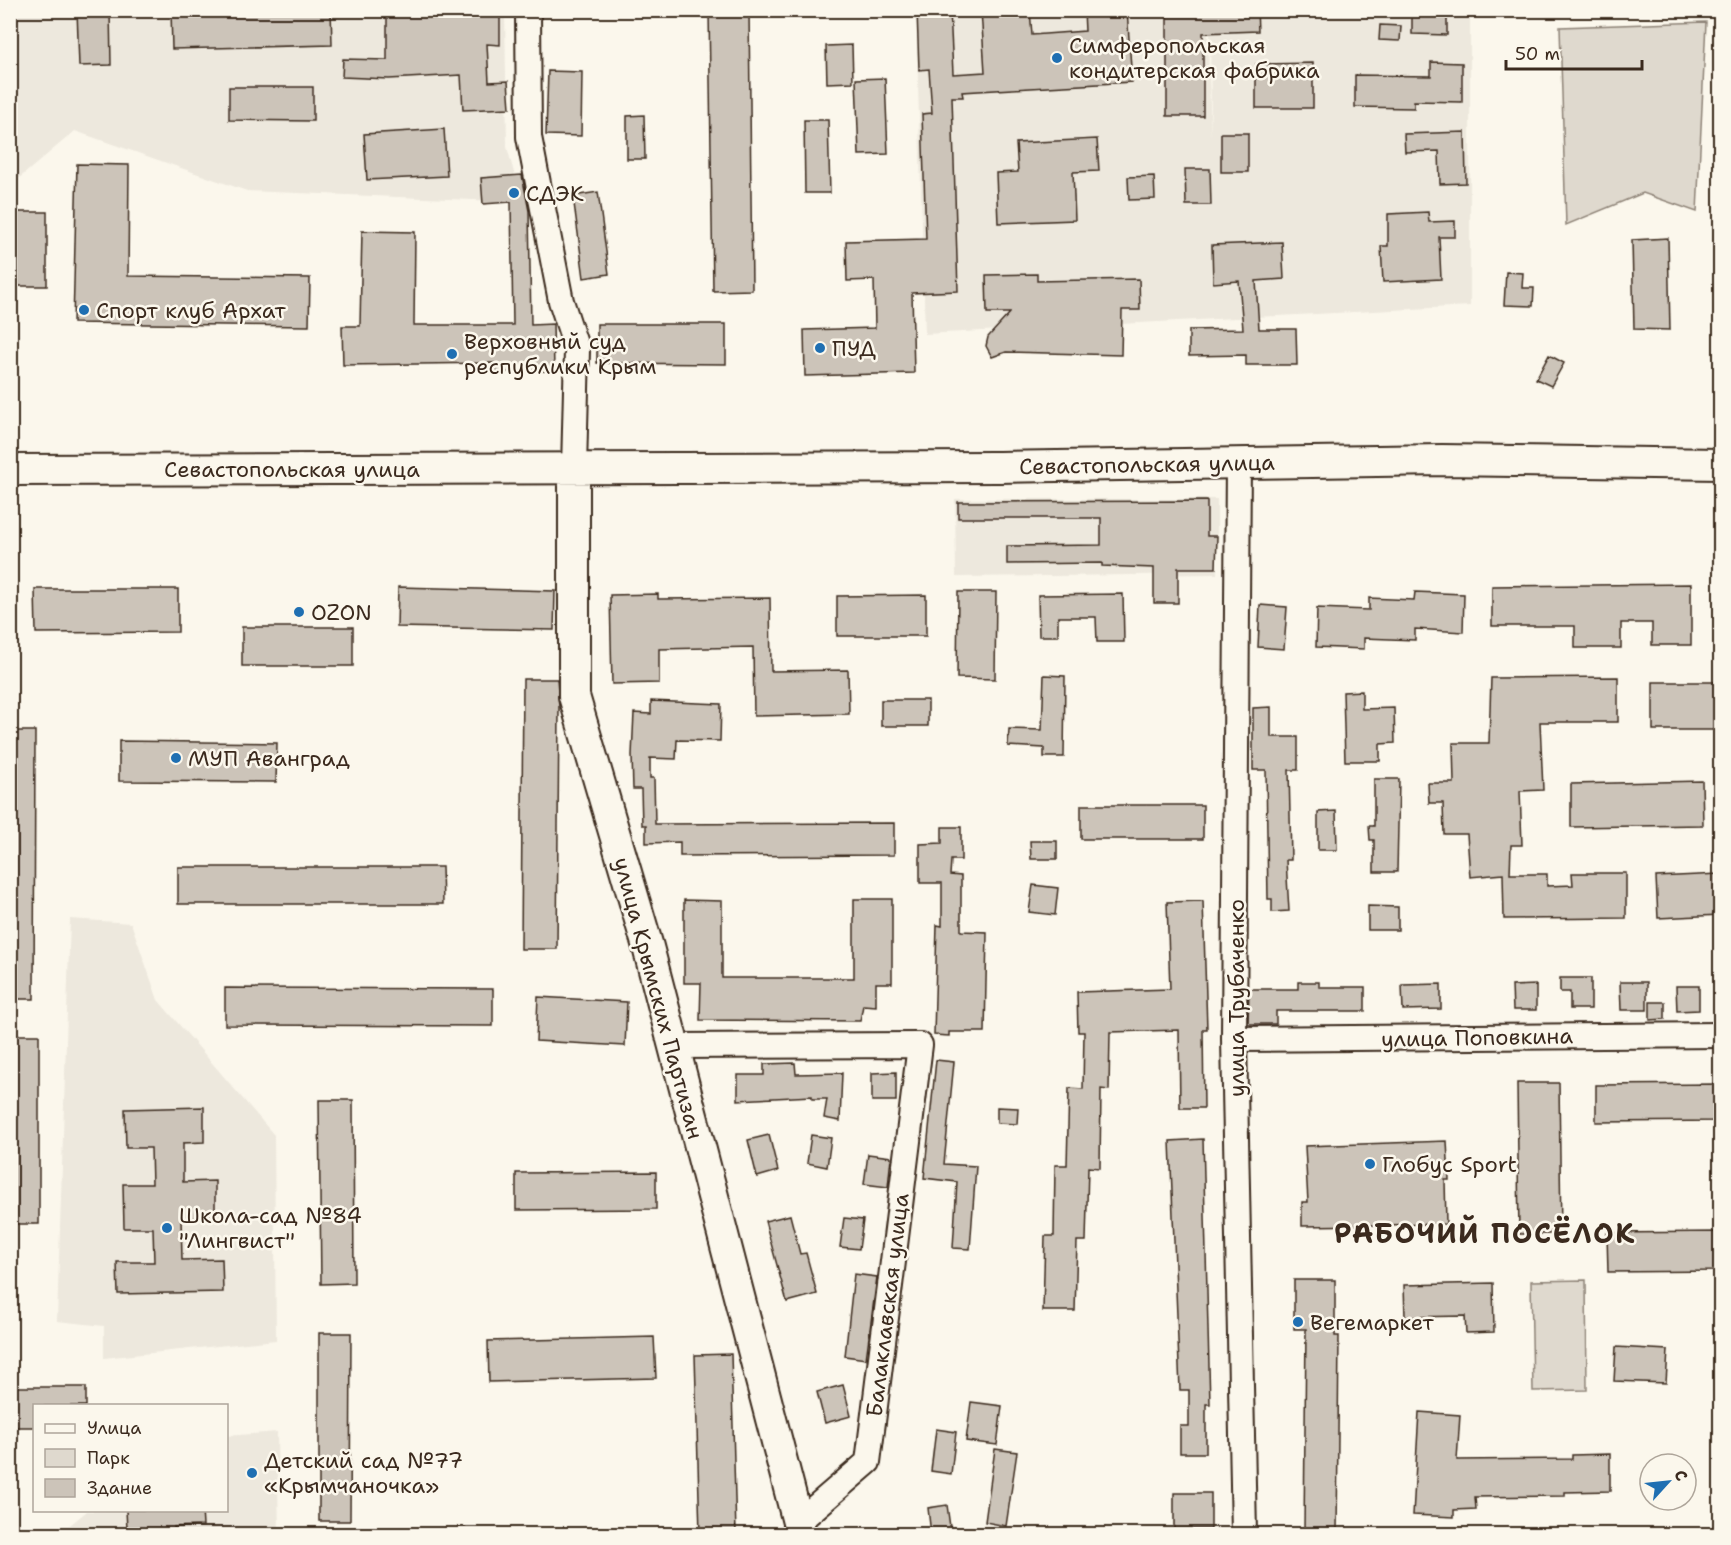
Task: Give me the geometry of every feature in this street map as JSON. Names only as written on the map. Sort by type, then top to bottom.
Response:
[{"type":"main road","name":"Севастопольская улица","points":[[10,470],[999,467],[1442,459],[1720,465]]},
{"type":"main road","name":"улица Крымских Партизан","points":[[574,468],[574,696],[648,947],[799,1529]]},
{"type":"street","points":[[528,10],[529,137],[561,301],[577,350],[574,468]]},
{"type":"street","name":"улица Трубаченко","points":[[1238,462],[1234,1039],[1244,1534]]},
{"type":"street","name":"улица Поповкина","points":[[1234,1039],[1720,1035]]},
{"type":"street","name":"Балаклавская улица","points":[[673,1046],[920,1045],[868,1461],[799,1529]]},
{"type":"shaded area","points":[[10,11],[505,11],[507,147],[522,202],[247,191],[75,131],[17,180],[11,180]]},
{"type":"shaded area","points":[[916,11],[1207,11],[1211,137],[1210,11],[1470,11],[1470,306],[925,334]]},
{"type":"shaded area","points":[[955,499],[1217,499],[1217,574],[956,577]]},
{"type":"shaded area","name":"Школа-сад №84 \"Лингвист\"","points":[[70,919],[131,923],[158,1000],[274,1135],[276,1340],[104,1358],[104,1326],[57,1321]]},
{"type":"shaded area","name":"Детский сад №77 «Крымчаночка»","points":[[277,1432],[279,1534],[59,1534],[86,1512],[228,1512],[228,1436]]},
{"type":"green space","points":[[1706,22],[1697,212],[1643,193],[1566,225],[1560,27]]},
{"type":"green space","points":[[1586,1280],[1587,1390],[1533,1391],[1531,1281]]},
{"type":"building","points":[[77,10],[110,10],[111,65],[79,66]]},
{"type":"building","points":[[171,10],[331,10],[332,45],[172,49]]},
{"type":"building","points":[[387,10],[500,10],[500,45],[487,44],[489,82],[508,81],[510,108],[463,110],[461,75],[389,79],[342,77],[343,59],[387,60]]},
{"type":"building","points":[[709,10],[749,10],[752,290],[713,291]]},
{"type":"building","points":[[917,10],[950,10],[953,74],[985,72],[981,10],[1030,10],[1032,35],[1085,31],[1084,10],[1127,10],[1132,82],[962,92],[963,97],[952,97],[958,291],[912,293],[914,373],[805,376],[804,330],[875,328],[874,280],[847,281],[846,241],[926,239],[922,114],[932,113],[929,69],[919,70]]},
{"type":"building","points":[[1167,10],[1257,10],[1258,31],[1203,33],[1203,116],[1167,116]]},
{"type":"building","points":[[1412,10],[1447,10],[1447,35],[1412,34]]},
{"type":"building","points":[[1380,25],[1401,26],[1400,41],[1379,40]]},
{"type":"building","points":[[852,45],[853,82],[827,83],[826,46]]},
{"type":"building","points":[[1431,62],[1462,63],[1462,102],[1414,101],[1414,108],[1355,107],[1355,75],[1431,76]]},
{"type":"building","points":[[1313,63],[1313,108],[1256,108],[1256,64]]},
{"type":"building","points":[[548,71],[582,72],[581,136],[546,135]]},
{"type":"building","points":[[885,78],[888,154],[859,155],[856,79]]},
{"type":"building","points":[[229,87],[313,87],[313,121],[229,120]]},
{"type":"building","points":[[644,115],[645,159],[627,159],[627,116]]},
{"type":"building","points":[[804,120],[828,120],[830,193],[805,193]]},
{"type":"building","points":[[444,129],[447,176],[367,180],[364,134]]},
{"type":"building","points":[[1465,132],[1466,183],[1440,184],[1439,151],[1405,152],[1404,134]]},
{"type":"building","points":[[1221,133],[1248,133],[1248,172],[1221,172]]},
{"type":"building","points":[[1097,139],[1099,171],[1073,172],[1075,220],[998,223],[996,173],[1018,172],[1016,143]]},
{"type":"building","points":[[77,164],[129,165],[128,276],[310,278],[309,326],[73,323]]},
{"type":"building","points":[[1185,169],[1210,169],[1211,205],[1186,205]]},
{"type":"building","points":[[522,175],[529,211],[531,325],[553,324],[554,371],[495,372],[494,363],[343,365],[342,326],[360,326],[362,231],[415,232],[414,325],[513,325],[511,202],[483,204],[481,178]]},
{"type":"building","points":[[1154,176],[1155,199],[1129,200],[1128,177]]},
{"type":"building","points":[[598,192],[609,274],[584,278],[573,196]]},
{"type":"building","points":[[10,212],[47,212],[47,286],[10,286]]},
{"type":"building","points":[[1428,212],[1429,222],[1455,221],[1455,237],[1439,237],[1441,279],[1383,282],[1381,246],[1388,246],[1388,214]]},
{"type":"building","points":[[1668,238],[1670,330],[1634,329],[1632,240]]},
{"type":"building","points":[[1282,242],[1284,279],[1256,281],[1259,329],[1296,329],[1297,365],[1246,365],[1246,355],[1189,356],[1189,330],[1243,329],[1239,281],[1213,283],[1212,245]]},
{"type":"building","points":[[1506,272],[1523,273],[1522,288],[1534,288],[1533,306],[1504,305]]},
{"type":"building","points":[[1037,274],[1037,281],[1139,279],[1140,310],[1122,310],[1121,355],[1006,352],[992,357],[986,346],[988,337],[1010,313],[987,313],[986,275]]},
{"type":"building","points":[[597,324],[726,324],[726,364],[597,363]]},
{"type":"building","points":[[1549,355],[1564,363],[1551,386],[1536,379]]},
{"type":"building","points":[[1207,501],[1207,536],[1217,536],[1216,568],[1178,568],[1178,603],[1154,603],[1154,568],[1102,566],[1102,563],[1007,564],[1007,546],[1101,545],[1101,518],[958,518],[958,502]]},
{"type":"building","points":[[1691,584],[1691,645],[1652,645],[1652,623],[1621,623],[1621,648],[1575,648],[1575,626],[1492,626],[1492,586]]},
{"type":"building","points":[[398,587],[555,591],[554,630],[397,627]]},
{"type":"building","points":[[35,589],[178,589],[178,632],[36,633]]},
{"type":"building","points":[[958,592],[996,592],[995,679],[957,678]]},
{"type":"building","points":[[1415,592],[1464,594],[1463,632],[1415,629],[1415,640],[1364,638],[1364,649],[1316,647],[1317,608],[1369,610],[1369,598],[1414,600]]},
{"type":"building","points":[[658,594],[658,599],[770,598],[771,671],[848,670],[849,714],[754,716],[753,647],[659,649],[659,683],[612,684],[610,595]]},
{"type":"building","points":[[1123,594],[1124,642],[1097,642],[1096,617],[1058,617],[1058,636],[1039,636],[1038,595]]},
{"type":"building","points":[[926,595],[926,636],[837,636],[837,596]]},
{"type":"building","points":[[1260,605],[1287,607],[1284,649],[1258,647]]},
{"type":"building","points":[[242,627],[353,627],[353,666],[242,666]]},
{"type":"building","points":[[1044,675],[1065,676],[1064,757],[1044,757],[1044,748],[1008,746],[1009,729],[1042,730]]},
{"type":"building","points":[[1618,677],[1618,722],[1540,722],[1543,790],[1520,791],[1522,845],[1511,845],[1510,874],[1547,874],[1547,886],[1573,885],[1572,873],[1626,873],[1626,918],[1504,919],[1503,874],[1470,877],[1467,834],[1444,834],[1443,803],[1429,803],[1428,783],[1454,783],[1453,743],[1489,743],[1491,678]]},
{"type":"building","points":[[523,679],[557,679],[559,707],[557,949],[521,949]]},
{"type":"building","points":[[1653,682],[1720,682],[1720,730],[1653,730]]},
{"type":"building","points":[[1362,691],[1362,709],[1394,708],[1395,743],[1380,744],[1380,761],[1345,761],[1343,692]]},
{"type":"building","points":[[881,700],[928,700],[928,726],[881,726]]},
{"type":"building","points":[[651,701],[721,704],[720,741],[677,740],[676,759],[650,758],[650,778],[654,778],[655,824],[894,823],[894,855],[680,856],[680,842],[646,843],[646,825],[642,825],[641,789],[633,789],[632,755],[634,713],[651,714]]},
{"type":"building","points":[[1271,707],[1271,737],[1298,737],[1298,770],[1289,770],[1291,860],[1286,860],[1289,911],[1272,912],[1272,899],[1268,899],[1266,770],[1253,770],[1253,708]]},
{"type":"building","points":[[10,731],[35,731],[34,999],[10,999]]},
{"type":"building","points":[[119,741],[277,743],[276,782],[119,781]]},
{"type":"building","points":[[1374,779],[1399,779],[1397,872],[1374,872],[1374,840],[1370,840],[1369,826],[1374,826]]},
{"type":"building","points":[[1702,781],[1703,825],[1571,827],[1571,784]]},
{"type":"building","points":[[1081,805],[1203,805],[1203,839],[1081,839]]},
{"type":"building","points":[[1336,811],[1337,850],[1318,850],[1318,812]]},
{"type":"building","points":[[942,827],[961,827],[961,860],[951,860],[950,875],[961,876],[961,931],[987,932],[985,1032],[949,1032],[949,1036],[934,1035],[937,925],[942,926],[942,883],[920,883],[920,844],[942,843]]},
{"type":"building","points":[[1030,841],[1057,841],[1057,859],[1031,859]]},
{"type":"building","points":[[178,867],[442,867],[443,904],[178,904]]},
{"type":"building","points":[[1720,874],[1720,915],[1658,918],[1656,877]]},
{"type":"building","points":[[1033,885],[1058,888],[1055,915],[1029,912]]},
{"type":"building","points":[[854,899],[892,899],[892,983],[876,983],[876,1006],[863,1005],[860,1021],[700,1020],[701,983],[684,983],[684,900],[722,901],[722,978],[854,978]]},
{"type":"building","points":[[1203,901],[1207,1029],[1203,1029],[1204,1108],[1180,1108],[1179,1030],[1110,1032],[1109,1090],[1101,1089],[1100,1168],[1088,1167],[1086,1241],[1077,1241],[1075,1311],[1043,1311],[1045,1236],[1054,1236],[1055,1165],[1067,1165],[1069,1088],[1083,1089],[1084,1032],[1078,1032],[1077,992],[1170,989],[1167,902]]},
{"type":"building","points":[[1368,906],[1398,907],[1398,930],[1368,930]]},
{"type":"building","points":[[1560,978],[1591,978],[1591,1009],[1570,1009],[1570,992],[1560,992]]},
{"type":"building","points":[[1298,982],[1319,982],[1319,987],[1365,987],[1365,1011],[1276,1011],[1276,1024],[1248,1024],[1249,989],[1298,989]]},
{"type":"building","points":[[1620,982],[1647,982],[1647,1010],[1621,1010]]},
{"type":"building","points":[[1441,984],[1441,1009],[1403,1010],[1402,985]]},
{"type":"building","points":[[1536,985],[1536,1010],[1513,1010],[1512,986]]},
{"type":"building","points":[[1676,986],[1699,986],[1699,1010],[1677,1011]]},
{"type":"building","points":[[225,988],[493,989],[493,1026],[225,1025]]},
{"type":"building","points":[[538,997],[627,1002],[625,1046],[536,1041]]},
{"type":"building","points":[[1650,1002],[1665,1002],[1665,1019],[1650,1020]]},
{"type":"building","points":[[10,1035],[39,1035],[39,1224],[10,1224]]},
{"type":"building","points":[[936,1060],[954,1062],[944,1164],[976,1166],[970,1249],[953,1248],[957,1182],[924,1178]]},
{"type":"building","points":[[795,1063],[796,1074],[842,1073],[840,1121],[824,1118],[827,1099],[812,1099],[812,1096],[738,1100],[738,1075],[764,1075],[764,1064]]},
{"type":"building","points":[[896,1072],[896,1101],[872,1101],[872,1073]]},
{"type":"building","points":[[1517,1083],[1559,1083],[1561,1234],[1519,1234]]},
{"type":"building","points":[[1720,1084],[1720,1121],[1596,1122],[1596,1085]]},
{"type":"building","points":[[319,1100],[353,1100],[354,1283],[321,1284]]},
{"type":"building","points":[[204,1107],[204,1142],[183,1143],[183,1182],[215,1181],[215,1217],[181,1218],[182,1260],[222,1259],[223,1292],[118,1294],[117,1262],[154,1262],[153,1228],[124,1228],[123,1184],[152,1184],[151,1148],[126,1148],[125,1109]]},
{"type":"building","points":[[997,1107],[1018,1108],[1017,1124],[997,1123]]},
{"type":"building","points":[[769,1135],[778,1171],[757,1177],[748,1140]]},
{"type":"building","points":[[811,1135],[831,1138],[827,1167],[807,1163]]},
{"type":"building","points":[[1203,1139],[1210,1404],[1206,1404],[1206,1453],[1180,1453],[1180,1426],[1189,1426],[1189,1390],[1180,1390],[1170,1141]]},
{"type":"building","points":[[1447,1141],[1449,1180],[1445,1180],[1446,1224],[1302,1226],[1302,1202],[1308,1202],[1305,1146]]},
{"type":"building","points":[[868,1154],[891,1157],[888,1187],[864,1184]]},
{"type":"building","points":[[656,1172],[656,1209],[516,1210],[516,1173]]},
{"type":"building","points":[[790,1215],[800,1254],[806,1253],[817,1294],[787,1302],[765,1221]]},
{"type":"building","points":[[844,1218],[863,1220],[859,1249],[840,1247]]},
{"type":"building","points":[[1720,1232],[1720,1271],[1608,1272],[1607,1233]]},
{"type":"building","points":[[854,1274],[877,1277],[866,1359],[845,1356]]},
{"type":"building","points":[[1294,1280],[1335,1280],[1335,1336],[1339,1336],[1337,1533],[1304,1532],[1306,1329],[1294,1329]]},
{"type":"building","points":[[1493,1283],[1494,1332],[1466,1333],[1465,1316],[1405,1317],[1404,1285]]},
{"type":"building","points":[[319,1333],[351,1333],[350,1521],[319,1521]]},
{"type":"building","points":[[654,1337],[656,1378],[489,1382],[488,1341]]},
{"type":"building","points":[[1616,1347],[1668,1350],[1666,1383],[1614,1381]]},
{"type":"building","points":[[731,1354],[736,1534],[700,1534],[695,1355]]},
{"type":"building","points":[[843,1385],[851,1416],[825,1423],[817,1392]]},
{"type":"building","points":[[10,1387],[86,1387],[86,1404],[33,1404],[33,1427],[10,1427]]},
{"type":"building","points":[[971,1402],[1002,1406],[997,1445],[966,1441]]},
{"type":"building","points":[[1419,1412],[1460,1415],[1457,1460],[1572,1459],[1572,1455],[1610,1454],[1610,1491],[1565,1492],[1565,1496],[1475,1497],[1476,1509],[1454,1510],[1454,1517],[1413,1515]]},
{"type":"building","points":[[936,1429],[956,1432],[951,1474],[931,1471]]},
{"type":"building","points":[[995,1449],[1017,1452],[1006,1526],[985,1522]]},
{"type":"building","points":[[1174,1493],[1211,1493],[1211,1529],[1174,1529]]},
{"type":"building","points":[[947,1505],[951,1534],[931,1534],[928,1508]]},
{"type":"building","points":[[126,1512],[202,1512],[203,1526],[174,1527],[175,1534],[159,1534],[159,1528],[127,1529]]},
{"type":"place","name":"Симферопольская кондитерская фабрика","points":[[1057,58]]},
{"type":"place","name":"СДЭК","points":[[514,193]]},
{"type":"place","name":"Спорт клуб Архат","points":[[84,310]]},
{"type":"place","name":"ПУД","points":[[820,348]]},
{"type":"place","name":"Верховный суд республики Крым","points":[[452,354]]},
{"type":"place","name":"OZON","points":[[299,612]]},
{"type":"place","name":"МУП Аванград","points":[[176,758]]},
{"type":"place","name":"Глобус Sport","points":[[1370,1164]]},
{"type":"place","name":"Школа-сад №84 \"Лингвист\"","points":[[167,1228]]},
{"type":"place","name":"Вегемаркет","points":[[1298,1322]]},
{"type":"place","name":"Детский сад №77 «Крымчаночка»","points":[[252,1473]]},
{"type":"district","name":"РАБОЧИЙ ПОСЁЛОК","points":[[1485,1233]]}]
